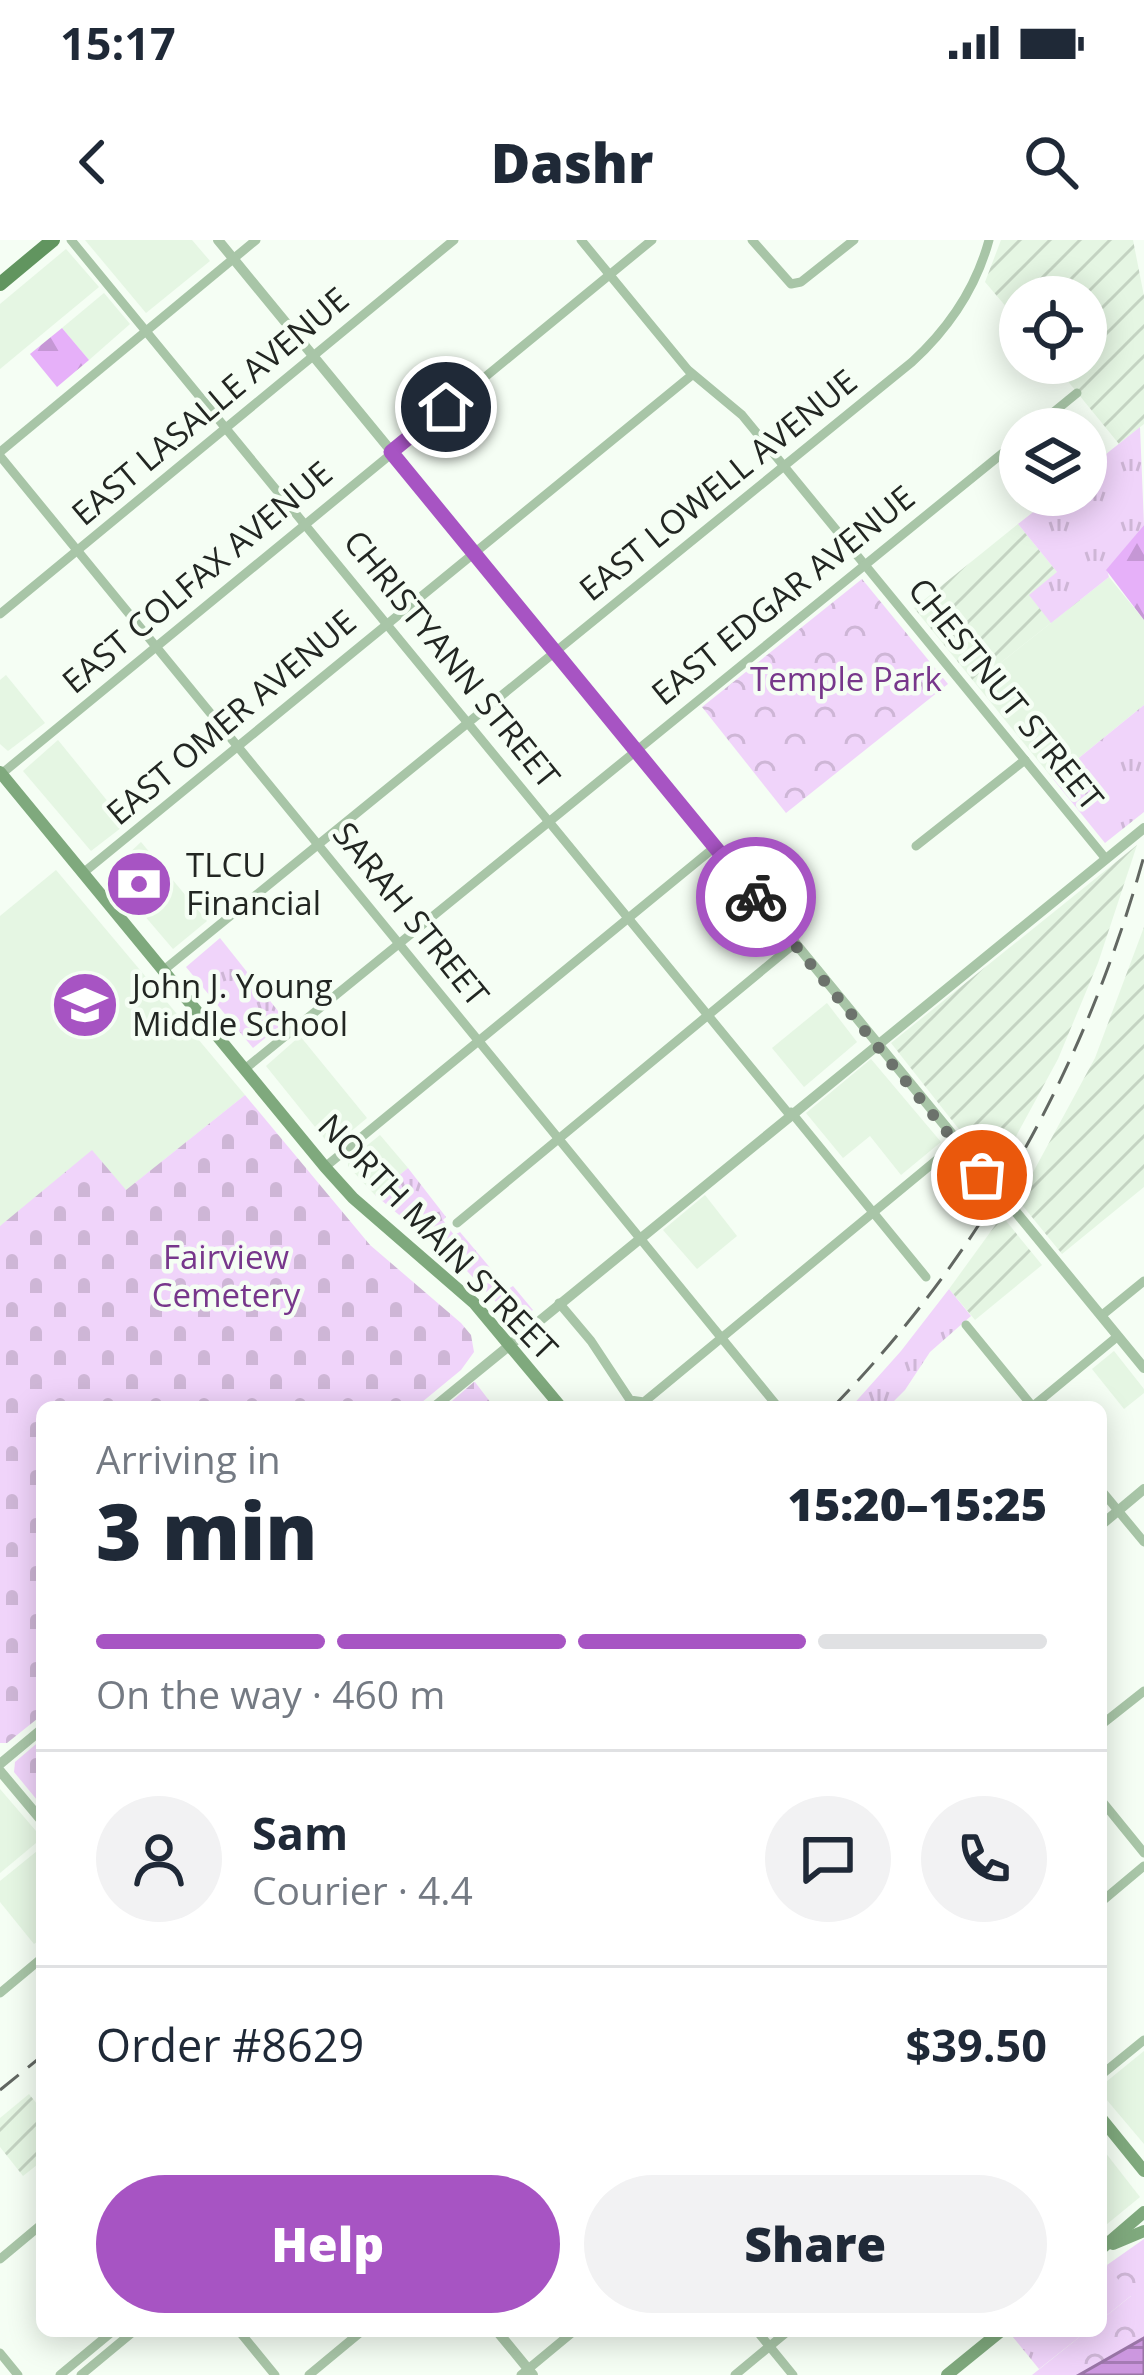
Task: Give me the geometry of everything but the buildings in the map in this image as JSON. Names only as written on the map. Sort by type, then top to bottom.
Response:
[{"type":"main road","points":[[0,284],[53,240]]},
{"type":"main road","name":"NORTH MAIN STREET","points":[[0,774],[166,969],[325,1167],[353,1198],[448,1277],[556,1401]]},
{"type":"main road","points":[[1107,2125],[1144,2170]]},
{"type":"main road","points":[[1107,2244],[1144,2212]]},
{"type":"main road","points":[[1107,2246],[1144,2231]]},
{"type":"main road","points":[[947,2375],[993,2337]]},
{"type":"street","name":"CHRISTYANN STREET","points":[[71,240],[926,1277]]},
{"type":"street","points":[[218,240],[1144,1368]]},
{"type":"street","points":[[0,454],[256,240]]},
{"type":"street","name":"EAST LASALLE AVENUE","points":[[0,614],[454,240]]},
{"type":"street","name":"CHESTNUT STREET","points":[[580,240],[692,375],[734,404],[1106,859]]},
{"type":"street","name":"EAST COLFAX AVENUE","points":[[0,774],[652,240]]},
{"type":"street","points":[[752,240],[791,287],[854,240]]},
{"type":"street","name":"EAST LOWELL AVENUE","points":[[166,969],[912,362],[943,331],[968,293],[989,240]]},
{"type":"street","name":"EAST OMER AVENUE","points":[[83,873],[692,375]]},
{"type":"street","points":[[1059,408],[1077,393]]},
{"type":"street","name":"SARAH STREET","points":[[0,454],[773,1401]]},
{"type":"street","name":"EAST EDGAR AVENUE","points":[[246,1068],[999,457]]},
{"type":"street","points":[[916,846],[1024,760]]},
{"type":"street","points":[[441,1401],[1144,828]]},
{"type":"street","points":[[325,1167],[715,848]]},
{"type":"street","points":[[457,1223],[794,944]]},
{"type":"street","points":[[641,1401],[956,1144]]},
{"type":"street","points":[[1101,1316],[1144,1281]]},
{"type":"street","points":[[559,1303],[633,1401]]},
{"type":"street","points":[[966,1325],[1028,1401]]},
{"type":"street","points":[[1040,1401],[1118,1336]]},
{"type":"street","points":[[1107,1520],[1144,1490]]},
{"type":"street","points":[[1107,1497],[1144,1542]]},
{"type":"street","points":[[1107,1720],[1144,1691]]},
{"type":"street","points":[[36,1734],[0,1767],[36,1813]]},
{"type":"street","points":[[1107,1807],[1144,1853]]},
{"type":"street","points":[[1107,1897],[1144,1866]]},
{"type":"street","points":[[0,1993],[36,1963]]},
{"type":"street","points":[[1107,2069],[1144,2040]]},
{"type":"street","points":[[0,2259],[36,2229]]},
{"type":"street","points":[[60,2375],[106,2337]]},
{"type":"street","points":[[81,2375],[127,2337]]},
{"type":"street","points":[[244,2337],[275,2375]]},
{"type":"street","points":[[309,2375],[355,2337]]},
{"type":"street","points":[[501,2337],[527,2373],[567,2337]]},
{"type":"street","points":[[762,2337],[793,2375]]},
{"type":"street","points":[[735,2375],[781,2337]]},
{"type":"street","points":[[0,2354],[18,2375]]},
{"type":"shaded area","points":[[85,240],[192,240],[210,261],[146,313]]},
{"type":"shaded area","points":[[1001,240],[1133,240],[1144,296],[1144,424],[1119,444],[1107,429],[1107,408],[1090,408],[1070,384],[1107,384],[1107,276],[999,276],[999,298],[985,282]]},
{"type":"shaded area","points":[[66,249],[99,287],[0,369],[0,304]]},
{"type":"shaded area","points":[[104,293],[130,324],[89,360],[62,328]]},
{"type":"shaded area","points":[[1018,524],[1080,600],[975,683],[914,608]]},
{"type":"shaded area","points":[[1109,577],[1144,620],[1144,705],[1053,779],[975,683]]},
{"type":"shaded area","points":[[6,675],[45,723],[8,751],[0,744],[0,680]]},
{"type":"shaded area","points":[[58,740],[126,824],[91,851],[23,771]]},
{"type":"shaded area","points":[[141,842],[207,921],[173,949],[108,873]]},
{"type":"shaded area","points":[[1137,845],[1098,963],[1058,1059],[995,1175],[891,1043]]},
{"type":"shaded area","name":"John J. Young Middle School","points":[[56,870],[245,1095],[125,1191],[0,1226],[0,916]]},
{"type":"shaded area","points":[[1144,927],[1144,1187],[1062,1254],[1018,1200],[1095,1058]]},
{"type":"shaded area","points":[[827,1003],[857,1042],[804,1087],[772,1048]]},
{"type":"shaded area","points":[[300,1036],[367,1118],[337,1143],[328,1143],[266,1066]]},
{"type":"shaded area","points":[[871,1059],[941,1142],[901,1175],[870,1136],[843,1158],[806,1113]]},
{"type":"shaded area","points":[[380,1135],[408,1168],[375,1195],[348,1161]]},
{"type":"shaded area","points":[[705,1195],[737,1236],[697,1269],[663,1230]]},
{"type":"shaded area","points":[[1002,1216],[1042,1265],[975,1320],[949,1289]]},
{"type":"shaded area","points":[[1114,1351],[1144,1389],[1124,1409],[1092,1369]]},
{"type":"shaded area","points":[[0,1789],[36,1831],[36,1843],[0,1873]]},
{"type":"shaded area","points":[[36,1852],[34,1944],[0,1902],[0,1881]]},
{"type":"shaded area","points":[[1144,2051],[1144,2144],[1107,2100],[1107,2081]]},
{"type":"shaded area","points":[[29,2094],[36,2103],[36,2166],[23,2176],[0,2147],[0,2118]]},
{"type":"shaded area","points":[[1107,2155],[1140,2197],[1107,2224]]},
{"type":"shaded area","points":[[1144,2338],[1144,2375],[1079,2375]]},
{"type":"green space","points":[[62,328],[89,360],[57,387],[30,354]]},
{"type":"green space","points":[[1140,427],[1144,525],[1107,570],[1109,577],[1051,623],[1029,595],[1057,572],[1018,524],[1028,516],[1107,516],[1107,453]]},
{"type":"green space","points":[[1144,525],[1144,620],[1106,570]]},
{"type":"green space","name":"Temple Park","points":[[862,579],[948,684],[786,813],[702,707]]},
{"type":"green space","points":[[1144,705],[1144,812],[1105,843],[1053,779]]},
{"type":"green space","points":[[220,938],[286,1021],[253,1048],[186,967]]},
{"type":"green space","name":"Fairview Cemetery","points":[[245,1095],[370,1245],[461,1323],[471,1335],[474,1352],[461,1370],[423,1401],[36,1401],[36,1720],[7,1743],[0,1743],[0,1226],[92,1150],[126,1190]]},
{"type":"green space","points":[[408,1168],[454,1235],[460,1232],[508,1289],[513,1286],[533,1310],[521,1320],[510,1317],[467,1271],[375,1195]]},
{"type":"green space","points":[[949,1289],[971,1316],[930,1352],[894,1401],[856,1401]]},
{"type":"green space","points":[[474,1382],[489,1401],[452,1401]]},
{"type":"green space","points":[[36,1744],[36,1799],[14,1772],[15,1762]]},
{"type":"green space","points":[[1144,2239],[1144,2338],[1079,2375],[1032,2375],[1080,2337],[1107,2337],[1107,2315],[1131,2296],[1107,2265]]},
{"type":"green space","points":[[1107,2265],[1132,2295],[1107,2315]]},
{"type":"green space","points":[[1013,2337],[1079,2337],[1039,2369]]},
{"type":"railway","points":[[838,1401],[937,1284],[1023,1151],[1092,1008],[1144,856]]},
{"type":"railway","points":[[0,2090],[36,2061]]},
{"type":"way so far","points":[[756,897],[982,1175]]},
{"type":"place","name":"TLCU Financial","points":[[139,884]]},
{"type":"place","name":"John J. Young Middle School","points":[[85,1005]]},
{"type":"route","points":[[446,407],[391,452],[756,897]]}]
